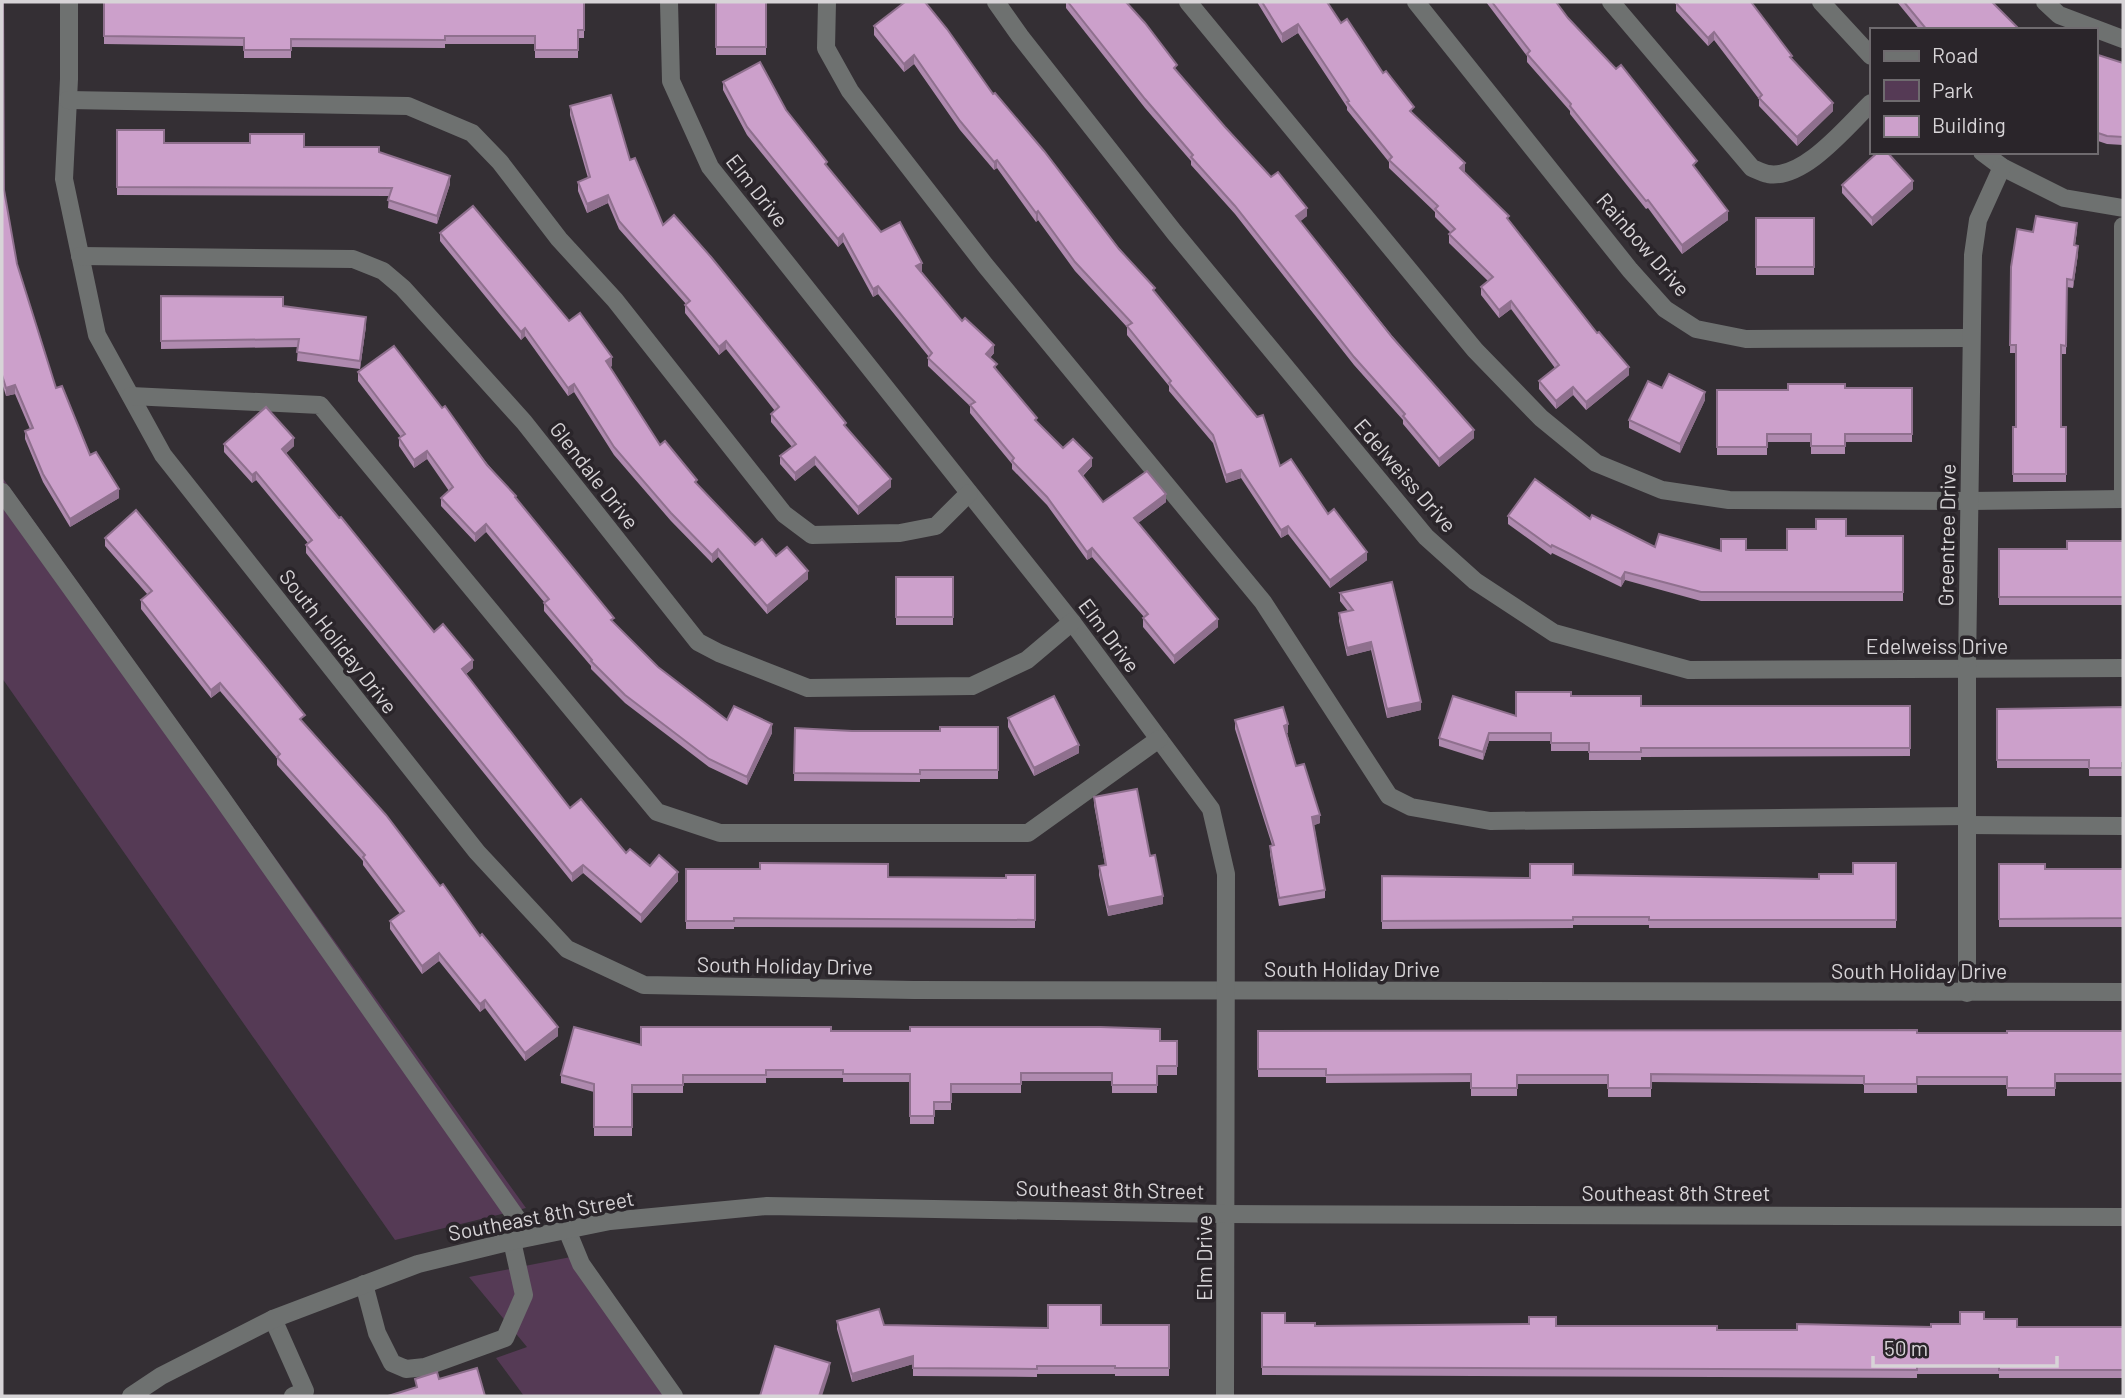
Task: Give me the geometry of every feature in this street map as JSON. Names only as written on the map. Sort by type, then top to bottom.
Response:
[{"type":"street","name":"South Holiday Drive","points":[[69,2],[64,179],[97,335],[163,455],[477,852],[567,949],[644,985],[914,990],[2123,992]]},
{"type":"street","name":"Elm Drive","points":[[669,2],[671,81],[710,167],[1072,622],[1211,809],[1226,874],[1225,1396]]},
{"type":"street","points":[[827,2],[826,48],[850,91],[985,265],[1263,602],[1389,796],[1411,807],[1490,821],[1967,820],[2123,826]]},
{"type":"street","name":"Edelweiss Drive","points":[[996,2],[1174,232],[1426,537],[1475,581],[1554,634],[1689,670],[2123,668]]},
{"type":"street","points":[[1188,2],[1475,351],[1541,418],[1596,464],[1662,490],[1729,500],[2123,499],[2123,226]]},
{"type":"street","name":"Rainbow Drive","points":[[1416,2],[1630,270],[1665,309],[1696,329],[1746,340],[1970,338]]},
{"type":"street","points":[[1611,2],[1752,168],[1769,174],[1788,172],[1812,160],[1870,104]]},
{"type":"street","points":[[1821,2],[1870,55]]},
{"type":"street","points":[[2045,2],[2059,15],[2094,28]]},
{"type":"street","points":[[2097,29],[2123,39]]},
{"type":"street","points":[[68,100],[408,106],[472,133],[500,162],[559,239],[615,300],[784,514],[802,528],[812,535],[900,533],[936,526],[969,493]]},
{"type":"street","points":[[1985,154],[2002,167],[2064,198],[2123,208]]},
{"type":"street","name":"Greentree Drive","points":[[1967,993],[1967,667],[1973,255],[1978,220],[2002,167]]},
{"type":"street","name":"Glendale Drive","points":[[80,256],[353,259],[383,271],[403,288],[524,422],[698,642],[808,688],[972,686],[1027,660],[1072,622]]},
{"type":"street","points":[[131,396],[320,405],[657,811],[720,833],[1028,833],[1159,739]]},
{"type":"street","points":[[2,492],[237,818],[530,1237]]},
{"type":"street","name":"Southeast 8th Street","points":[[131,1396],[160,1376],[273,1319],[418,1264],[610,1221],[767,1206],[1225,1214],[2123,1217]]},
{"type":"street","points":[[567,1230],[581,1264],[674,1396]]},
{"type":"street","points":[[364,1284],[377,1333],[392,1363],[406,1369],[425,1367],[505,1338],[524,1295],[512,1241]]},
{"type":"street","points":[[273,1319],[302,1395]]},
{"type":"green space","points":[[2,477],[526,1208],[395,1240],[2,678]]},
{"type":"green space","points":[[576,1256],[589,1263],[681,1396],[524,1396],[496,1358],[527,1347],[469,1277]]},
{"type":"building","points":[[2,2],[4,190],[17,264],[56,388],[62,386],[90,455],[96,452],[119,489],[70,519],[43,474],[25,431],[33,428],[15,385],[6,388],[2,375]]},
{"type":"building","points":[[104,2],[584,2],[584,30],[578,30],[578,50],[535,50],[535,36],[445,36],[445,40],[291,39],[291,50],[244,50],[244,38],[104,36]]},
{"type":"building","points":[[716,2],[766,2],[766,47],[716,47]]},
{"type":"building","points":[[905,2],[925,2],[993,94],[995,93],[1044,151],[1119,249],[1155,288],[1153,290],[1257,417],[1263,415],[1280,466],[1291,459],[1328,514],[1334,509],[1367,552],[1330,580],[1288,526],[1281,530],[1241,470],[1226,475],[1213,435],[1169,383],[1171,381],[1127,326],[1132,323],[1075,262],[997,160],[994,162],[960,121],[914,55],[904,64],[874,26]]},
{"type":"building","points":[[1068,2],[1126,2],[1177,65],[1174,68],[1225,127],[1271,177],[1278,172],[1307,208],[1296,216],[1392,337],[1474,430],[1439,459],[1403,416],[1405,414],[1354,357],[1235,206],[1191,157],[1193,155]]},
{"type":"building","points":[[1262,2],[1327,2],[1341,23],[1347,19],[1383,73],[1386,71],[1414,107],[1410,111],[1465,163],[1460,168],[1509,216],[1507,218],[1597,333],[1599,332],[1629,367],[1586,402],[1573,387],[1556,401],[1539,381],[1559,365],[1511,301],[1499,310],[1481,287],[1493,277],[1449,234],[1455,229],[1435,209],[1438,206],[1389,160],[1392,157],[1347,102],[1349,101],[1298,24],[1282,34]]},
{"type":"building","points":[[1492,2],[1556,2],[1616,69],[1621,65],[1697,161],[1693,165],[1728,211],[1682,245],[1571,104],[1527,54],[1530,51]]},
{"type":"building","points":[[1751,2],[1792,56],[1790,57],[1833,103],[1797,137],[1759,98],[1762,95],[1714,32],[1708,38],[1676,3]]},
{"type":"building","points":[[1904,2],[1992,2],[2018,28],[1925,28]]},
{"type":"building","points":[[2097,55],[2123,63],[2123,137],[2097,133]]},
{"type":"building","points":[[760,62],[786,110],[827,162],[825,164],[881,232],[900,222],[922,263],[916,266],[962,321],[965,318],[994,345],[986,354],[997,364],[994,367],[1037,418],[1035,420],[1063,448],[1073,439],[1092,458],[1079,471],[1103,502],[1147,471],[1166,494],[1134,518],[1218,619],[1174,656],[1143,618],[1148,614],[1092,548],[1087,552],[1047,497],[1012,461],[1014,458],[970,405],[975,402],[928,358],[932,353],[878,286],[873,289],[843,234],[838,239],[747,127],[723,82]]},
{"type":"building","points":[[611,95],[630,160],[635,158],[663,225],[674,215],[891,479],[858,507],[815,457],[795,473],[780,456],[796,444],[771,414],[779,407],[726,341],[719,347],[685,305],[690,301],[619,221],[608,195],[587,204],[578,182],[590,177],[570,106]]},
{"type":"building","points":[[117,130],[164,130],[164,143],[250,143],[250,134],[304,134],[304,147],[379,147],[379,152],[450,176],[437,216],[388,200],[392,188],[117,187]]},
{"type":"building","points":[[1876,154],[1889,154],[1913,181],[1872,218],[1842,185]]},
{"type":"building","points":[[473,206],[569,321],[580,313],[612,357],[606,361],[660,445],[665,441],[697,480],[695,482],[755,545],[762,539],[776,556],[787,547],[808,571],[767,606],[718,549],[712,555],[671,513],[614,447],[574,384],[568,388],[525,328],[521,332],[440,233]]},
{"type":"building","points":[[2036,216],[2077,223],[2074,245],[2078,246],[2073,280],[2067,279],[2066,346],[2061,345],[2061,427],[2066,427],[2066,474],[2013,474],[2016,345],[2010,345],[2011,267],[2017,229],[2033,232]]},
{"type":"building","points":[[1756,218],[1814,218],[1814,267],[1756,267]]},
{"type":"building","points":[[161,296],[283,297],[283,306],[366,317],[360,361],[297,352],[299,339],[161,341]]},
{"type":"building","points":[[394,346],[442,408],[445,406],[487,465],[516,496],[614,618],[611,620],[658,667],[727,720],[734,706],[772,724],[747,777],[709,759],[625,695],[591,661],[544,603],[549,599],[486,524],[475,534],[441,498],[453,487],[427,451],[414,460],[399,438],[405,434],[358,372]]},
{"type":"building","points":[[1669,374],[1705,392],[1680,444],[1629,420],[1648,381],[1662,388]]},
{"type":"building","points":[[1788,384],[1845,384],[1845,388],[1912,388],[1912,434],[1845,434],[1845,446],[1811,446],[1811,434],[1767,434],[1767,447],[1717,447],[1717,390],[1788,390]]},
{"type":"building","points":[[266,407],[294,438],[282,449],[434,632],[443,624],[473,660],[462,669],[570,808],[581,799],[626,853],[630,849],[650,866],[659,855],[678,872],[641,915],[583,865],[572,874],[306,545],[312,540],[256,472],[252,475],[224,444]]},
{"type":"building","points":[[1535,479],[1590,519],[1592,515],[1655,547],[1659,534],[1721,551],[1721,539],[1746,539],[1746,550],[1787,550],[1787,529],[1816,529],[1816,519],[1846,519],[1846,536],[1903,536],[1903,592],[1701,592],[1625,572],[1621,579],[1552,545],[1551,547],[1508,516]]},
{"type":"building","points":[[136,510],[305,715],[300,719],[386,815],[440,886],[443,884],[480,936],[482,934],[558,1027],[525,1053],[485,1000],[480,1004],[439,953],[422,966],[390,921],[404,911],[363,857],[365,855],[277,757],[280,754],[220,683],[211,690],[141,600],[152,591],[105,538]]},
{"type":"building","points":[[2067,541],[2123,541],[2123,597],[1999,597],[1999,549],[2067,549]]},
{"type":"building","points":[[896,577],[953,577],[953,617],[896,617]]},
{"type":"building","points":[[1392,582],[1421,702],[1387,709],[1371,642],[1347,648],[1339,613],[1353,610],[1340,593]]},
{"type":"building","points":[[1516,692],[1571,692],[1571,696],[1641,696],[1641,706],[1910,706],[1910,748],[1641,748],[1641,752],[1589,752],[1589,743],[1551,743],[1551,733],[1489,733],[1483,752],[1439,738],[1453,696],[1516,716]]},
{"type":"building","points":[[1054,696],[1079,745],[1034,768],[1008,718]]},
{"type":"building","points":[[1283,707],[1288,724],[1284,726],[1296,766],[1304,764],[1320,815],[1312,817],[1325,890],[1279,898],[1270,846],[1274,845],[1235,720]]},
{"type":"building","points":[[2123,707],[2122,768],[2089,768],[2089,760],[1997,760],[1997,709]]},
{"type":"building","points":[[940,727],[998,727],[998,770],[920,770],[920,774],[794,773],[795,728],[940,731]]},
{"type":"building","points":[[1137,789],[1150,856],[1155,855],[1163,896],[1108,907],[1099,866],[1106,865],[1094,797]]},
{"type":"building","points":[[760,863],[888,864],[888,877],[1006,878],[1006,875],[1035,875],[1035,920],[734,918],[734,921],[686,921],[686,869],[760,869]]},
{"type":"building","points":[[1853,863],[1896,863],[1896,920],[1649,920],[1649,917],[1573,917],[1573,920],[1382,921],[1382,876],[1530,878],[1530,864],[1573,864],[1573,875],[1819,879],[1819,874],[1853,874]]},
{"type":"building","points":[[1999,864],[2045,864],[2045,869],[2123,869],[2123,918],[1999,919]]},
{"type":"building","points":[[574,1027],[641,1045],[641,1027],[831,1027],[831,1031],[910,1031],[910,1027],[1160,1029],[1160,1041],[1177,1041],[1177,1066],[1157,1066],[1157,1085],[1112,1085],[1112,1073],[1021,1073],[1021,1084],[951,1084],[951,1102],[934,1102],[934,1116],[910,1116],[910,1074],[843,1074],[843,1070],[766,1070],[766,1075],[683,1075],[683,1085],[632,1085],[632,1127],[594,1127],[594,1084],[561,1075]]},
{"type":"building","points":[[1917,1030],[1917,1033],[2123,1031],[2123,1074],[2055,1074],[2055,1088],[2007,1088],[2007,1077],[1917,1077],[1917,1084],[1864,1084],[1864,1076],[1651,1074],[1651,1088],[1608,1088],[1608,1075],[1517,1075],[1517,1088],[1471,1088],[1471,1074],[1326,1075],[1326,1069],[1258,1069],[1258,1031]]},
{"type":"building","points":[[1048,1305],[1101,1305],[1101,1325],[1169,1325],[1169,1368],[913,1368],[913,1356],[852,1374],[837,1321],[879,1309],[884,1325],[1048,1328]]},
{"type":"building","points":[[1960,1312],[1984,1312],[1984,1319],[2017,1319],[2017,1327],[2123,1327],[2123,1370],[1999,1370],[1999,1366],[1917,1366],[1917,1370],[1262,1367],[1262,1313],[1285,1313],[1285,1323],[1315,1323],[1315,1326],[1529,1324],[1529,1317],[1556,1317],[1556,1326],[1717,1326],[1717,1330],[1797,1330],[1797,1324],[1931,1327],[1931,1324],[1960,1324]]},
{"type":"building","points":[[775,1346],[830,1363],[819,1396],[760,1396]]},
{"type":"building","points":[[477,1368],[485,1396],[388,1396],[417,1387],[415,1379],[437,1372],[439,1379]]}]
